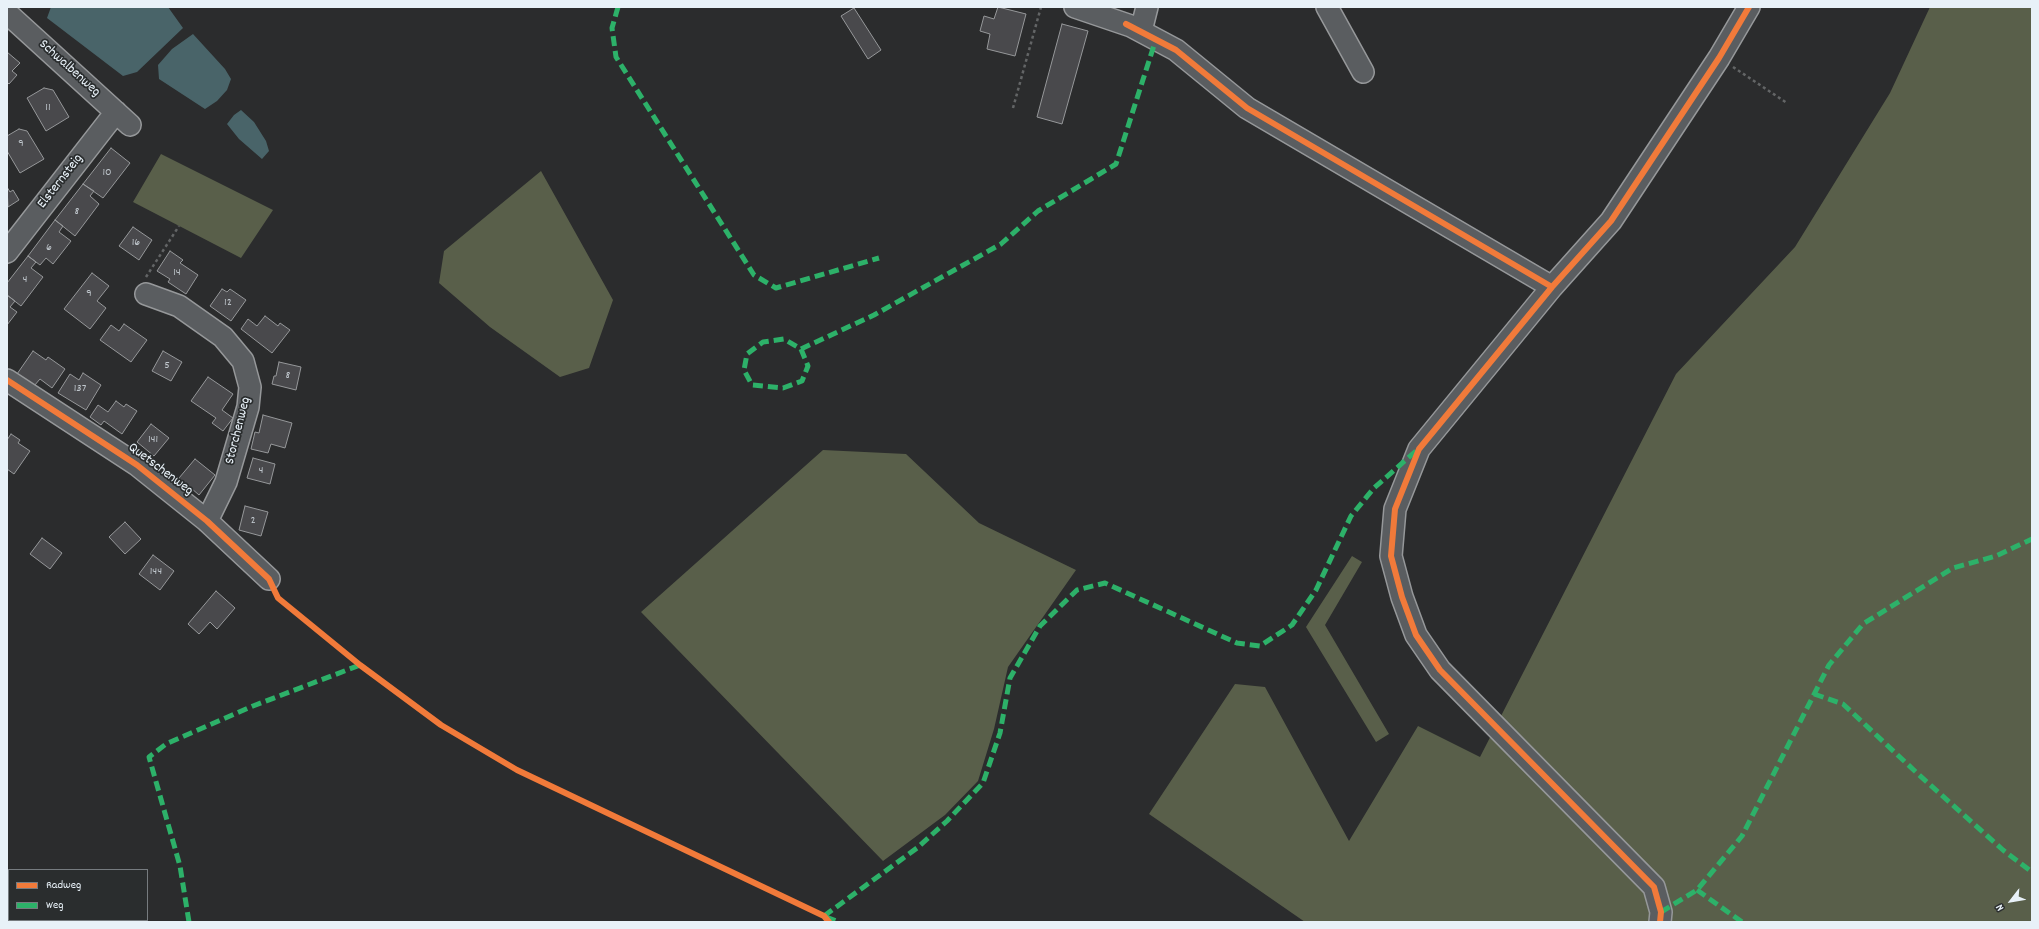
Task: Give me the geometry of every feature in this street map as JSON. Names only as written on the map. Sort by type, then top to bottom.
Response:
[{"type":"street","points":[[1075,7],[1133,28],[1176,50],[1247,108],[1552,286]]},
{"type":"street","points":[[1133,28],[1147,7]]},
{"type":"street","points":[[1327,7],[1363,72]]},
{"type":"street","points":[[1660,922],[1661,912],[1654,887],[1440,670],[1416,636],[1402,597],[1391,556],[1394,509],[1419,449],[1552,286],[1611,221],[1719,58],[1749,7]]},
{"type":"street","name":"Schwalbenweg","points":[[7,13],[123,118]]},
{"type":"street","name":"Elsternsteig","points":[[7,252],[123,118]]},
{"type":"street","name":"Storchenweg","points":[[146,294],[179,306],[223,337],[243,361],[245,367],[250,386],[248,407],[226,482],[207,521]]},
{"type":"street","name":"Quetschenweg","points":[[7,380],[137,465],[207,521],[269,579]]},
{"type":"path","points":[[1013,108],[1041,7]]},
{"type":"path","points":[[1719,58],[1787,104]]},
{"type":"path","points":[[146,294],[146,276],[179,226]]},
{"type":"green space","points":[[1930,7],[2032,7],[2032,922],[1305,922],[1149,814],[1235,684],[1265,687],[1349,841],[1418,726],[1480,757],[1676,374],[1795,247],[1890,93]]},
{"type":"green space","points":[[161,154],[273,210],[241,258],[133,202]]},
{"type":"green space","points":[[541,171],[613,300],[589,368],[560,377],[490,327],[439,283],[444,251]]},
{"type":"green space","points":[[823,450],[906,454],[979,523],[1076,570],[1008,667],[994,729],[978,781],[945,815],[883,861],[641,612]]},
{"type":"green space","points":[[1352,556],[1362,562],[1325,625],[1389,734],[1376,742],[1306,627]]},
{"type":"water","points":[[51,7],[168,7],[183,28],[137,72],[123,76],[47,18]]},
{"type":"water","points":[[193,34],[225,69],[231,79],[227,90],[217,101],[205,109],[159,79],[158,65],[172,49]]},
{"type":"water","points":[[241,110],[254,122],[266,141],[269,151],[262,159],[239,139],[227,124],[234,115]]},
{"type":"building","points":[[998,7],[1026,14],[1015,56],[987,49],[990,34],[980,31],[984,16],[994,19]]},
{"type":"building","points":[[854,8],[881,50],[868,59],[841,16]]},
{"type":"building","points":[[1062,24],[1088,31],[1062,124],[1037,117]]},
{"type":"building","points":[[7,52],[20,63],[12,71],[17,75],[9,84],[7,82]]},
{"type":"building","points":[[44,88],[53,90],[69,117],[46,131],[27,98]]},
{"type":"building","points":[[19,129],[27,131],[44,159],[20,173],[7,151],[7,136]]},
{"type":"building","points":[[111,148],[130,163],[103,198],[83,184]]},
{"type":"building","points":[[83,184],[94,191],[90,196],[99,204],[75,236],[55,220]]},
{"type":"building","points":[[7,187],[10,192],[13,190],[19,200],[8,207]]},
{"type":"building","points":[[55,220],[63,226],[59,232],[71,241],[53,264],[46,258],[40,265],[28,256]]},
{"type":"building","points":[[133,227],[152,240],[139,260],[119,246]]},
{"type":"building","points":[[170,251],[183,260],[180,263],[198,275],[186,294],[168,282],[170,279],[157,271]]},
{"type":"building","points":[[28,256],[36,262],[31,268],[43,277],[21,306],[7,295],[7,283]]},
{"type":"building","points":[[92,273],[109,286],[97,301],[106,308],[90,329],[64,309]]},
{"type":"building","points":[[222,289],[227,292],[230,289],[246,300],[231,321],[210,306]]},
{"type":"building","points":[[7,295],[15,301],[10,307],[17,312],[7,325]]},
{"type":"building","points":[[265,316],[278,326],[280,323],[290,330],[272,353],[241,329],[248,319],[257,326]]},
{"type":"building","points":[[124,324],[147,340],[131,362],[100,340],[111,325],[119,331]]},
{"type":"building","points":[[33,351],[46,360],[48,357],[65,369],[52,388],[40,379],[34,386],[17,374]]},
{"type":"building","points":[[163,351],[182,362],[171,381],[152,371]]},
{"type":"building","points":[[279,362],[301,367],[296,390],[272,384],[274,376],[276,376]]},
{"type":"building","points":[[83,373],[101,385],[86,410],[58,393],[70,374],[79,380]]},
{"type":"building","points":[[208,377],[233,394],[222,410],[233,418],[223,431],[212,423],[216,418],[191,401]]},
{"type":"building","points":[[116,401],[124,407],[126,404],[137,411],[122,434],[104,421],[101,425],[90,417],[98,405],[108,412]]},
{"type":"building","points":[[263,415],[292,423],[285,448],[271,444],[268,453],[251,449],[255,432],[259,433]]},
{"type":"building","points":[[151,424],[169,438],[154,456],[137,442]]},
{"type":"building","points":[[11,434],[20,440],[18,443],[30,451],[14,474],[7,469],[7,440]]},
{"type":"building","points":[[253,458],[275,464],[270,484],[247,478]]},
{"type":"building","points":[[195,459],[215,475],[199,495],[191,488],[189,491],[182,485],[184,483],[179,478]]},
{"type":"building","points":[[245,506],[268,512],[261,536],[239,530]]},
{"type":"building","points":[[125,522],[141,539],[125,554],[109,537]]},
{"type":"building","points":[[42,538],[62,553],[50,569],[30,554]]},
{"type":"building","points":[[153,555],[174,571],[160,590],[139,574]]},
{"type":"building","points":[[216,591],[235,608],[217,629],[210,622],[199,634],[188,624]]},
{"type":"marked path","points":[[618,7],[612,28],[616,57],[754,275],[776,288],[879,258]]},
{"type":"marked path","points":[[801,349],[808,366],[802,381],[783,388],[752,385],[744,370],[747,354],[763,342],[784,339],[801,349],[874,315],[1001,244],[1038,211],[1116,164],[1156,39]]},
{"type":"marked path","points":[[824,916],[917,848],[947,821],[983,783],[1000,733],[1010,678],[1040,626],[1077,590],[1105,583],[1237,643],[1260,646],[1292,625],[1316,590],[1351,516],[1374,488],[1416,451]]},
{"type":"marked path","points":[[1661,912],[1697,890],[1742,836],[1829,665],[1863,624],[1953,568],[1996,556],[2032,539]]},
{"type":"marked path","points":[[189,922],[180,866],[149,757],[166,744],[253,706],[360,665]]},
{"type":"marked path","points":[[1814,694],[1843,704],[2003,850],[2032,872]]},
{"type":"marked path","points":[[1697,890],[1742,922]]},
{"type":"marked path","points":[[826,917],[839,922]]},
{"type":"cycle path","points":[[1660,922],[1661,912],[1654,887],[1440,670],[1416,635],[1402,597],[1391,556],[1395,509],[1419,449],[1552,287],[1611,221],[1719,58],[1749,7]]},
{"type":"cycle path","points":[[1126,24],[1176,50],[1247,108],[1552,287]]},
{"type":"cycle path","points":[[7,380],[137,465],[207,521],[269,579],[278,598],[360,665],[441,725],[517,770],[824,916],[829,922]]}]
